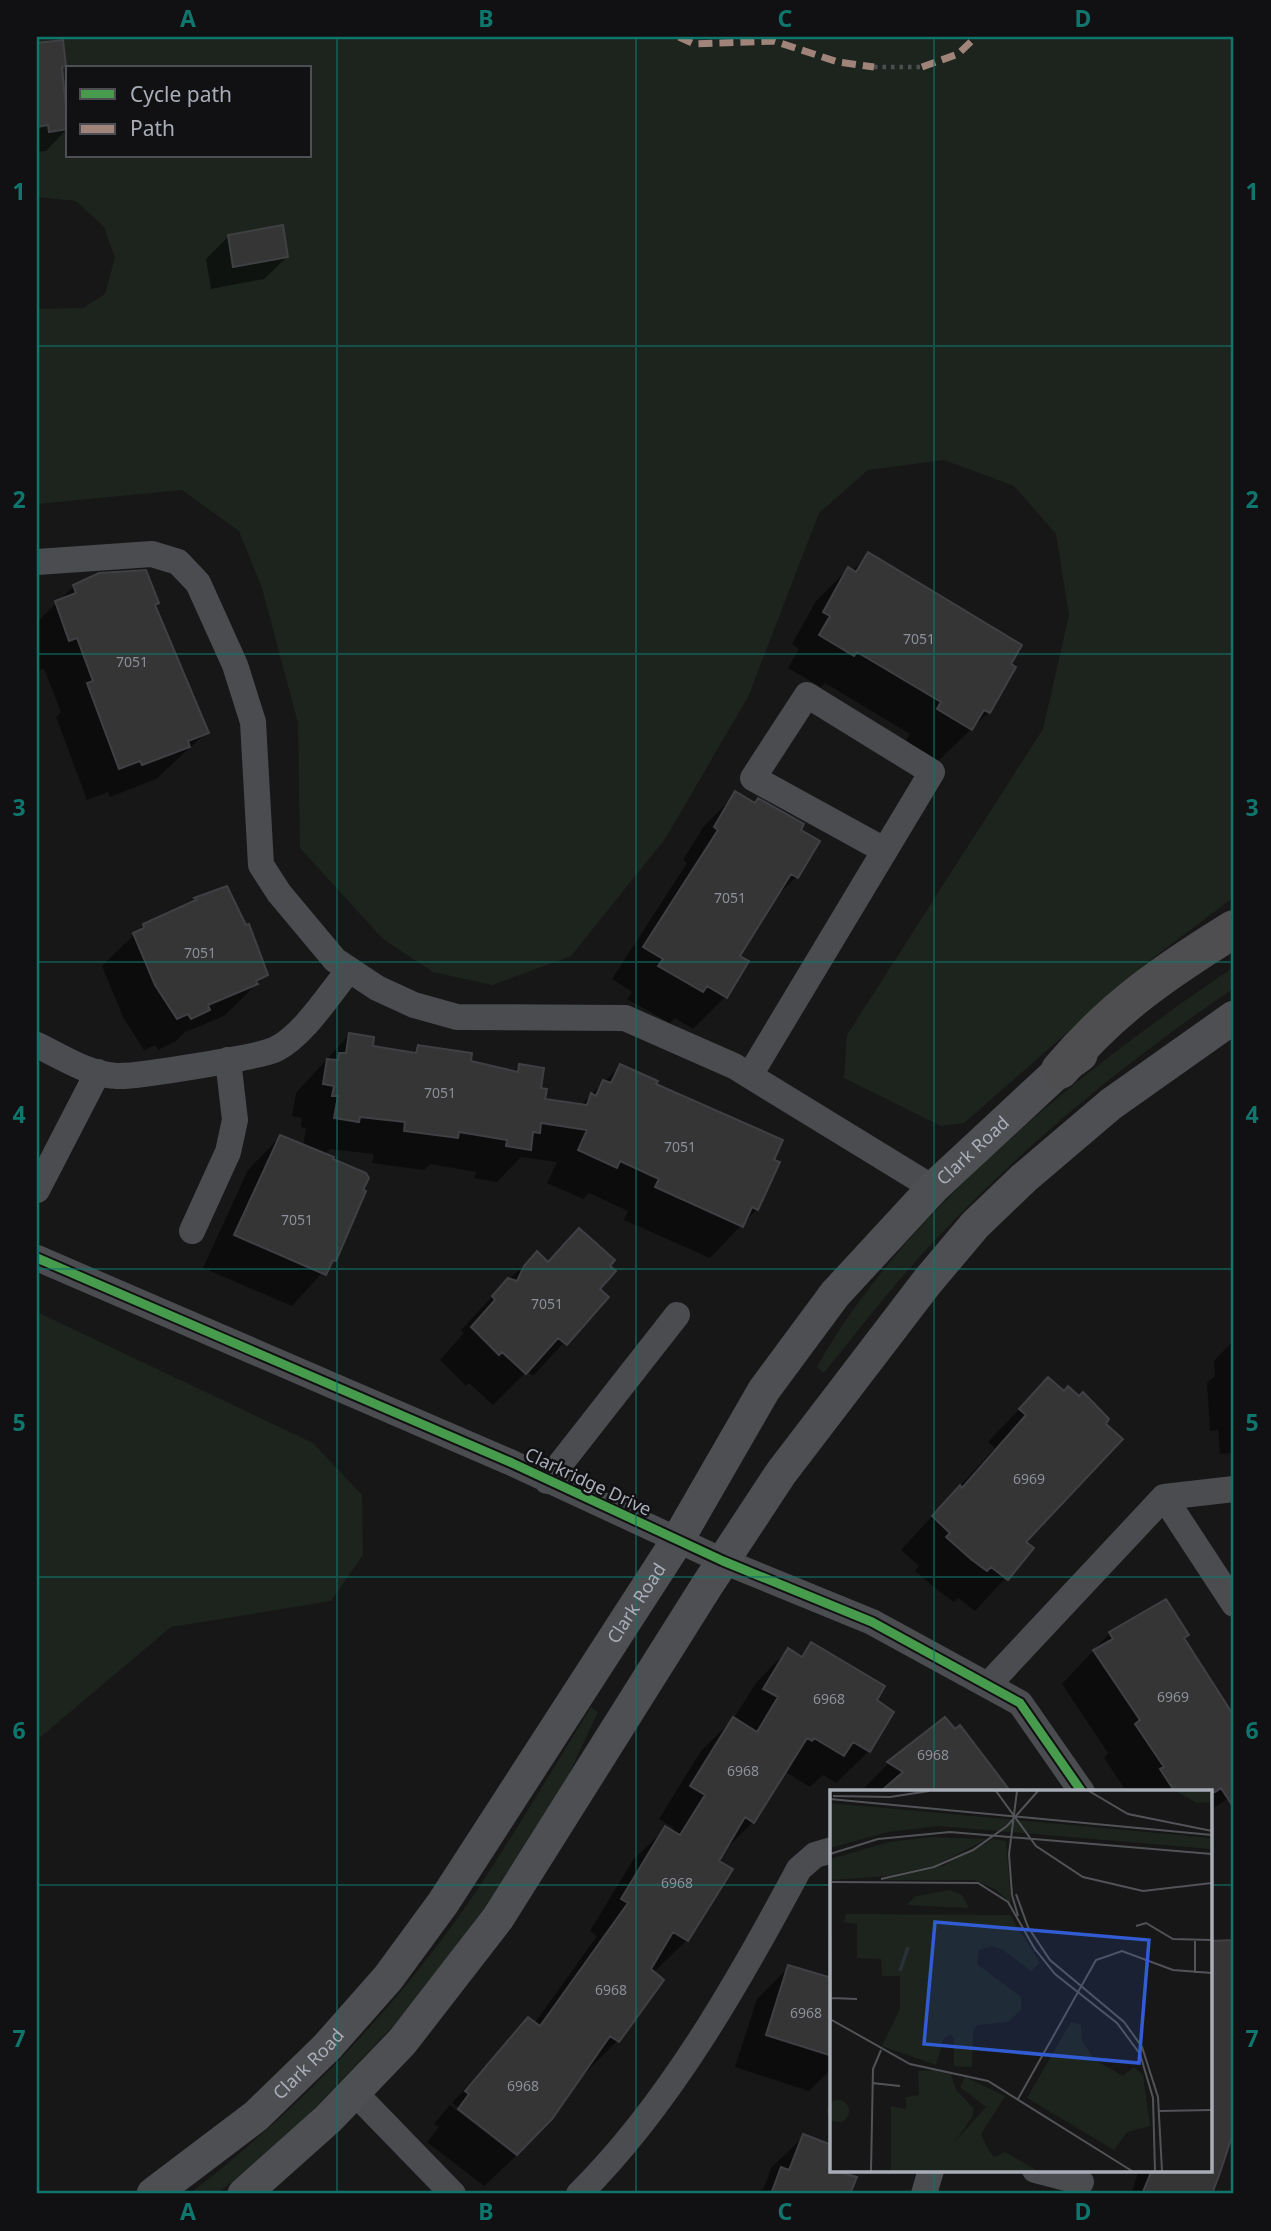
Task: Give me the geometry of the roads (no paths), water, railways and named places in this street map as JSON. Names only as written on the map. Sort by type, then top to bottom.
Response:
[{"type":"highway","points":[[1060,1070],[1093,1031],[1121,1006],[1234,929]]},
{"type":"main road","name":"Clark Road","points":[[153,2194],[256,2116],[327,2047],[388,1979],[443,1903],[677,1541],[764,1390],[835,1294],[933,1188],[1060,1070],[1167,993],[1234,951]]},
{"type":"main road","points":[[244,2194],[354,2092],[402,2042],[498,1918],[723,1561],[782,1473],[927,1282],[975,1225],[1111,1104],[1234,1017]]},
{"type":"street","points":[[37,562],[152,554],[178,562],[198,583],[235,665],[253,722],[261,865],[287,903],[335,960],[349,970],[414,1005],[457,1017],[625,1018],[750,1075],[933,1188]]},
{"type":"street","points":[[750,1075],[932,772],[807,695],[753,778],[884,850]]},
{"type":"street","points":[[37,1045],[98,1072],[118,1076],[228,1060],[276,1049],[301,1028],[349,970]]},
{"type":"street","points":[[192,1231],[228,1152],[234,1120],[228,1060]]},
{"type":"street","points":[[37,1190],[98,1072]]},
{"type":"street","name":"Clarkridge Drive","points":[[37,1258],[487,1452],[677,1541],[872,1622],[1020,1703],[1081,1790]]},
{"type":"street","points":[[547,1481],[677,1315]]},
{"type":"street","points":[[988,1685],[1164,1497],[1234,1489]]},
{"type":"street","points":[[1164,1497],[1234,1604]]},
{"type":"street","points":[[579,2194],[605,2168],[694,2049],[799,1869],[815,1855],[830,1851]]},
{"type":"street","points":[[354,2092],[453,2194]]},
{"type":"street","points":[[924,2194],[931,2172]]},
{"type":"street","points":[[1043,2172],[1081,2182]]}]
